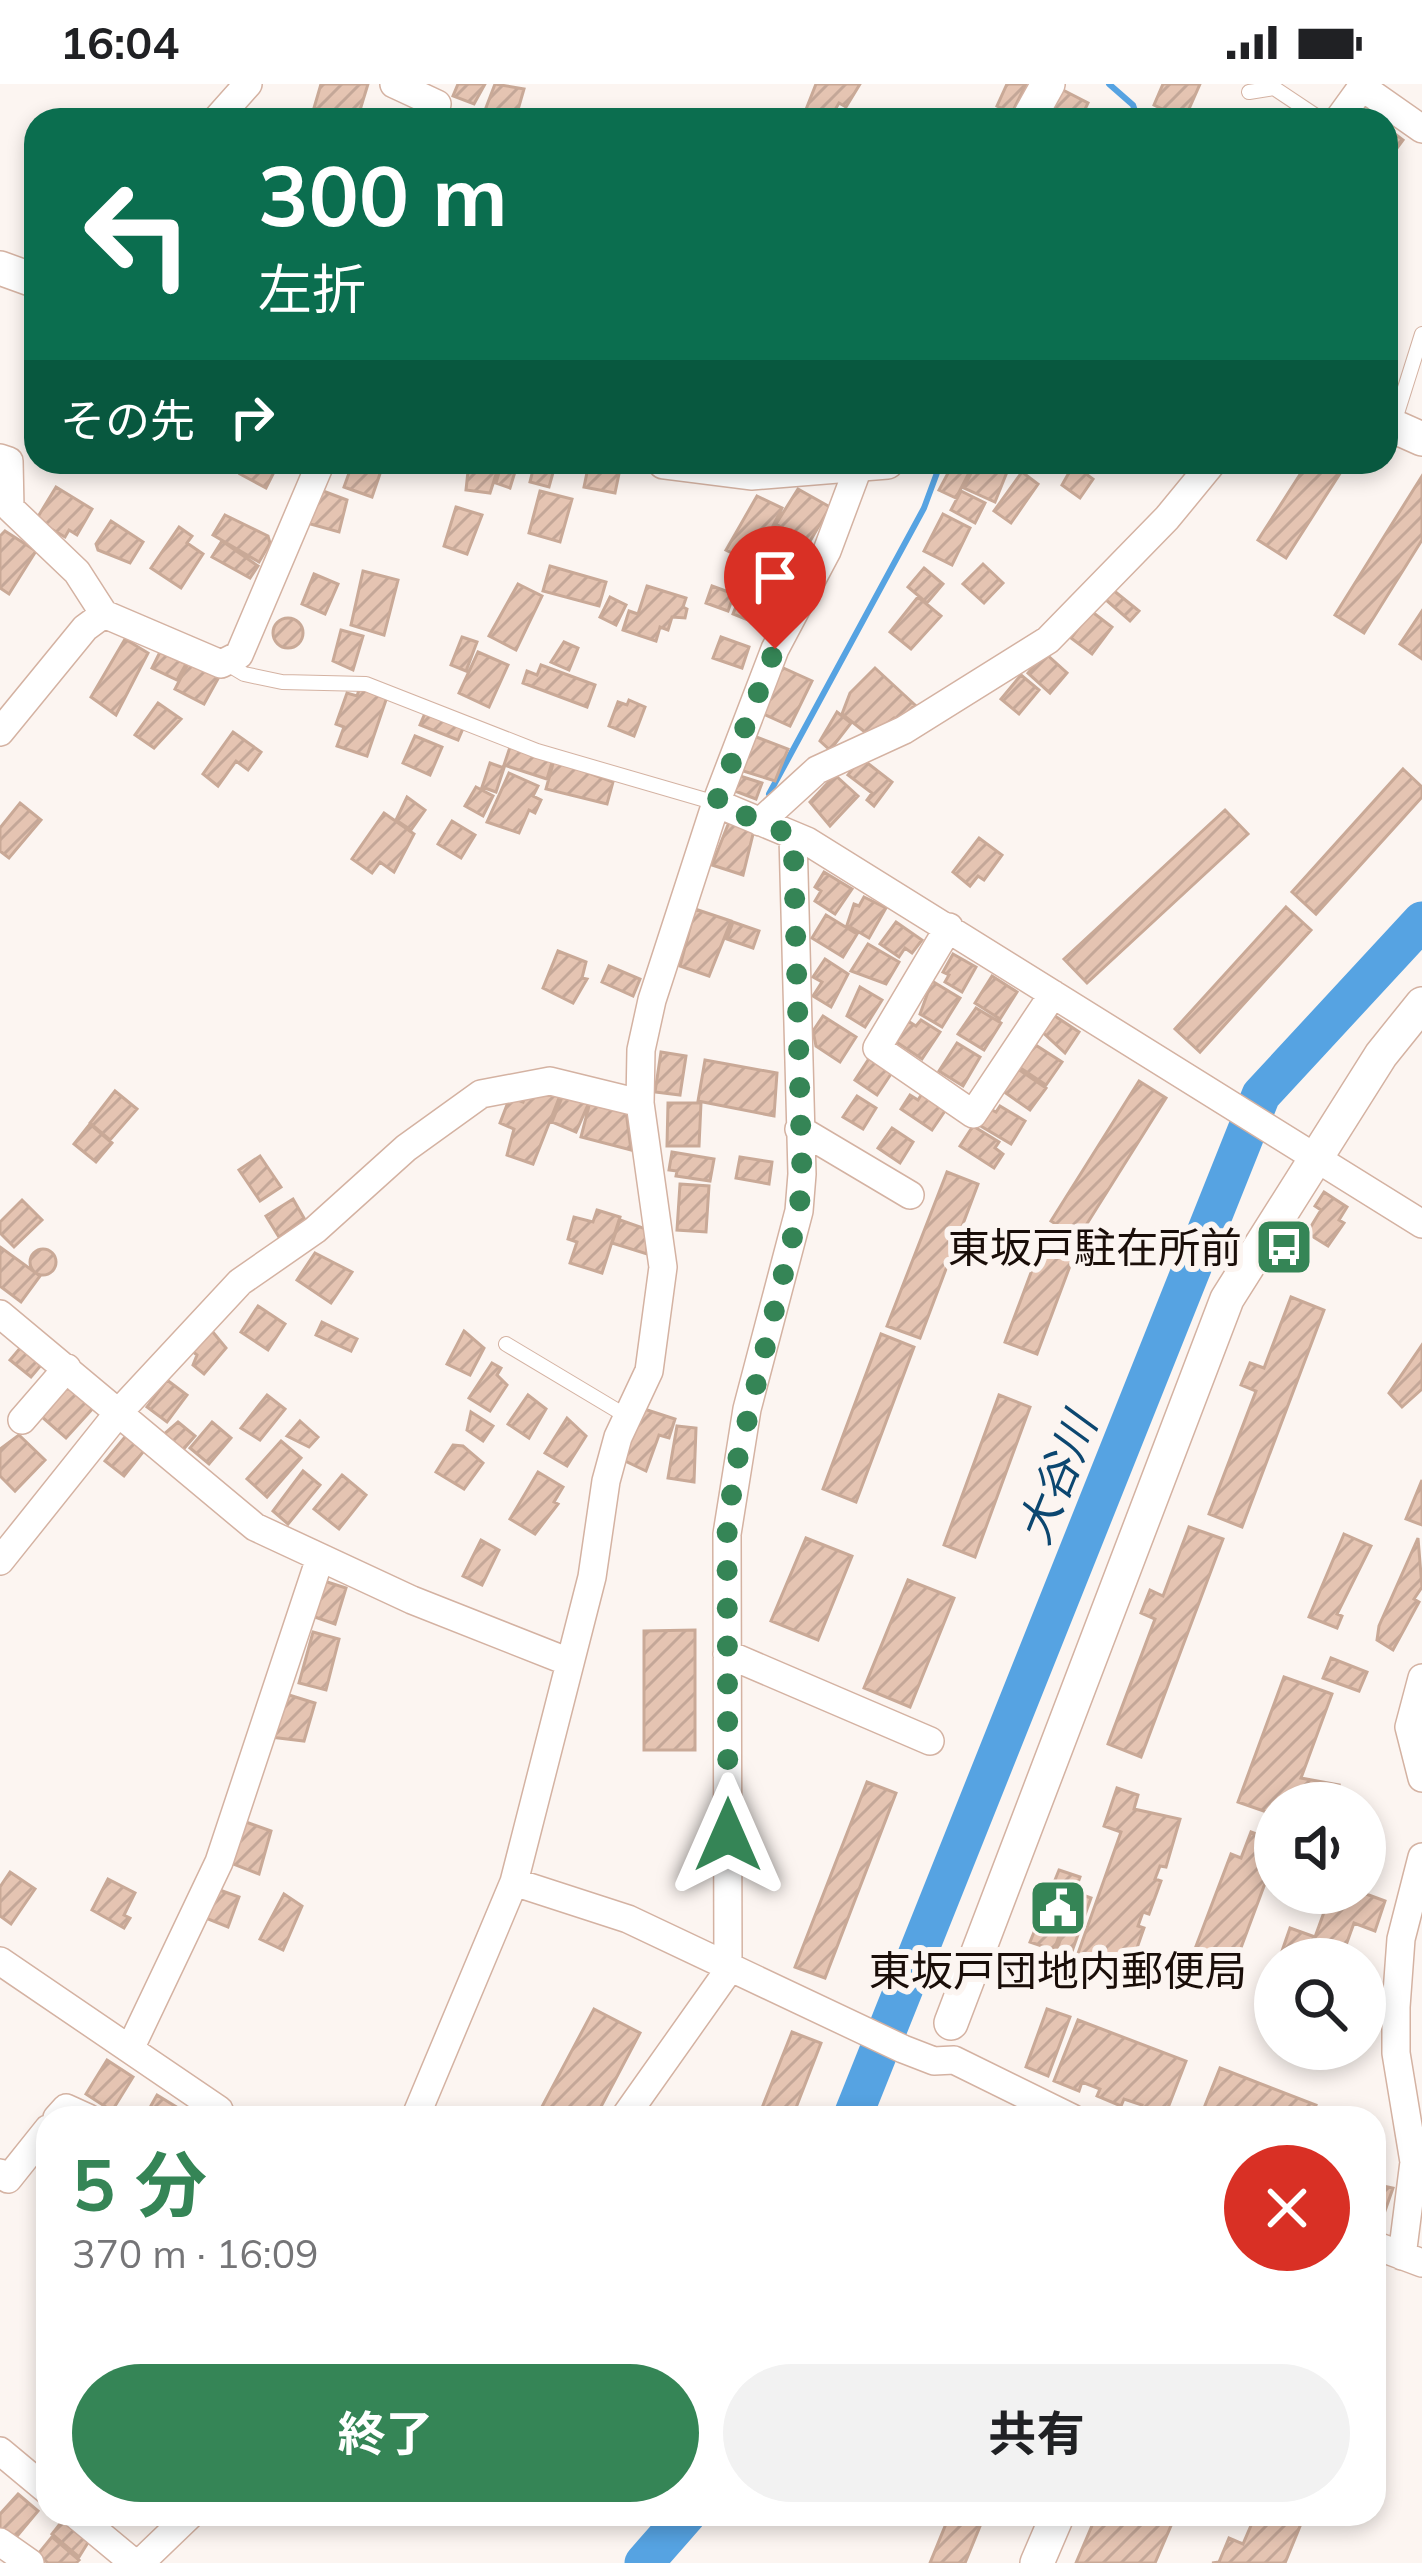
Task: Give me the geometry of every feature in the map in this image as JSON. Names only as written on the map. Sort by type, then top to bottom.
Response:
[{"type":"street","points":[[227,108],[248,84]]},
{"type":"street","points":[[394,84],[438,103]]},
{"type":"street","points":[[1363,85],[1394,108]]},
{"type":"street","points":[[0,458],[9,461],[10,508],[77,572],[104,614],[224,662],[238,655],[316,474]]},
{"type":"street","points":[[420,2106],[514,1882],[592,1577],[606,1480],[649,1371],[663,1268],[640,1103],[641,1050],[652,1000],[716,803],[775,649],[863,474]]},
{"type":"street","points":[[760,822],[818,770],[904,730],[1048,640],[1167,518],[1203,474]]},
{"type":"street","points":[[0,732],[85,628],[104,614]]},
{"type":"street","points":[[716,803],[793,836],[950,927],[1422,1224]]},
{"type":"street","points":[[632,2106],[728,1971],[727,1534],[734,1474],[799,1211],[793,836]]},
{"type":"street","points":[[950,927],[877,1048],[974,1114],[1053,994]]},
{"type":"street","points":[[954,2060],[951,2024],[1227,1299],[1381,1055],[1422,1004]]},
{"type":"street","points":[[0,1561],[119,1412],[240,1282],[315,1230],[406,1148],[481,1094],[550,1081],[640,1103]]},
{"type":"street","points":[[799,1129],[910,1195]]},
{"type":"street","points":[[0,1314],[254,1527],[569,1662]]},
{"type":"street","points":[[22,1420],[67,1368]]},
{"type":"street","points":[[130,2049],[219,1862],[320,1558]]},
{"type":"street","points":[[727,1654],[930,1741]]},
{"type":"street","points":[[1422,1678],[1416,1711],[1422,1778]]},
{"type":"street","points":[[1412,2260],[1414,2162],[1396,2053],[1422,1857]]},
{"type":"street","points":[[514,1882],[628,1919],[728,1971],[903,2049],[934,2061],[954,2060],[1048,2106]]},
{"type":"street","points":[[0,1961],[213,2106]]},
{"type":"street","points":[[0,2173],[8,2180],[36,2144]]},
{"type":"street","points":[[0,2451],[36,2481]]},
{"type":"street","points":[[90,2526],[137,2563],[177,2526]]},
{"type":"street","points":[[1037,2563],[1053,2526]]},
{"type":"street","points":[[0,2542],[30,2563]]},
{"type":"lane","points":[[1249,92],[1274,88],[1304,108]]},
{"type":"lane","points":[[1400,429],[1422,334]]},
{"type":"lane","points":[[224,662],[244,674],[282,682],[366,684],[537,751],[716,803]]},
{"type":"lane","points":[[506,1345],[628,1417]]},
{"type":"building","points":[[321,84],[368,84],[361,108],[314,108]]},
{"type":"building","points":[[458,84],[485,84],[474,104],[453,96]]},
{"type":"building","points":[[495,84],[524,89],[518,108],[486,108]]},
{"type":"building","points":[[816,84],[860,84],[846,107],[839,103],[836,108],[807,108]]},
{"type":"building","points":[[1007,84],[1026,84],[1014,108],[997,106]]},
{"type":"building","points":[[1163,84],[1200,84],[1189,108],[1154,105]]},
{"type":"building","points":[[1061,89],[1088,103],[1086,108],[1051,108]]},
{"type":"building","points":[[240,474],[273,474],[266,488]]},
{"type":"building","points":[[349,474],[380,474],[372,497],[344,487]]},
{"type":"building","points":[[468,474],[496,474],[490,493],[466,490]]},
{"type":"building","points":[[499,474],[514,474],[510,488],[496,483]]},
{"type":"building","points":[[532,474],[553,474],[549,487],[530,482]]},
{"type":"building","points":[[587,474],[619,474],[615,493],[584,487]]},
{"type":"building","points":[[948,474],[968,474],[956,498],[939,490]]},
{"type":"building","points":[[970,474],[1006,474],[995,502],[964,488]]},
{"type":"building","points":[[1021,474],[1038,484],[1011,523],[994,511]]},
{"type":"building","points":[[1068,474],[1093,479],[1080,498],[1062,485]]},
{"type":"building","points":[[1300,474],[1340,474],[1286,558],[1258,540]]},
{"type":"building","points":[[1422,476],[1422,540],[1364,633],[1335,615]]},
{"type":"building","points":[[56,487],[92,509],[77,535],[69,530],[65,537],[36,520]]},
{"type":"building","points":[[798,489],[830,507],[809,543],[776,524]]},
{"type":"building","points":[[323,491],[347,500],[339,532],[307,523]]},
{"type":"building","points":[[540,491],[572,499],[560,542],[529,533]]},
{"type":"building","points":[[961,491],[985,503],[975,523],[951,510]]},
{"type":"building","points":[[757,496],[782,508],[773,526],[778,529],[757,565],[726,550]]},
{"type":"building","points":[[456,507],[482,515],[467,554],[444,546]]},
{"type":"building","points":[[943,514],[970,528],[952,565],[924,551]]},
{"type":"building","points":[[225,515],[268,536],[270,543],[259,562],[213,535]]},
{"type":"building","points":[[111,521],[143,542],[130,563],[98,550],[96,544]]},
{"type":"building","points":[[179,527],[192,536],[187,543],[203,554],[181,588],[151,568]]},
{"type":"building","points":[[5,531],[36,551],[9,594],[0,588],[0,536]]},
{"type":"building","points":[[222,541],[258,566],[250,578],[212,557]]},
{"type":"building","points":[[983,564],[1003,583],[984,603],[963,584]]},
{"type":"building","points":[[550,566],[606,582],[599,606],[543,591]]},
{"type":"building","points":[[924,568],[943,584],[927,603],[908,587]]},
{"type":"building","points":[[363,571],[398,580],[384,635],[351,625]]},
{"type":"building","points":[[314,574],[338,584],[325,614],[302,604]]},
{"type":"building","points":[[518,584],[542,596],[516,650],[489,636]]},
{"type":"building","points":[[647,586],[686,598],[685,618],[672,617],[668,630],[660,627],[656,641],[623,630],[629,611],[638,614]]},
{"type":"building","points":[[712,586],[734,594],[728,611],[706,603]]},
{"type":"building","points":[[1113,590],[1139,611],[1130,621],[1105,599]]},
{"type":"building","points":[[610,597],[626,605],[616,625],[600,617]]},
{"type":"building","points":[[918,597],[941,616],[911,649],[890,632]]},
{"type":"building","points":[[739,599],[769,610],[763,626],[733,614]]},
{"type":"building","points":[[1091,611],[1112,627],[1092,654],[1071,638]]},
{"type":"building","points":[[1422,611],[1422,659],[1400,644]]},
{"type":"building","points":[[288,618],[299,622],[303,633],[299,644],[288,648],[277,644],[273,633],[277,622]]},
{"type":"building","points":[[341,630],[363,636],[353,670],[333,661]]},
{"type":"building","points":[[462,637],[477,642],[466,671],[451,665]]},
{"type":"building","points":[[721,637],[749,647],[742,668],[713,658]]},
{"type":"building","points":[[125,639],[148,653],[116,715],[91,697]]},
{"type":"building","points":[[564,642],[578,648],[569,670],[551,662]]},
{"type":"building","points":[[160,652],[186,664],[177,680],[152,668]]},
{"type":"building","points":[[478,652],[508,665],[489,707],[459,693]]},
{"type":"building","points":[[1045,653],[1067,673],[1050,693],[1028,673]]},
{"type":"building","points":[[189,662],[219,677],[204,704],[175,689]]},
{"type":"building","points":[[541,665],[595,685],[587,707],[523,683],[527,671],[537,675]]},
{"type":"building","points":[[779,666],[812,681],[790,726],[759,712]]},
{"type":"building","points":[[875,668],[915,705],[898,722],[894,718],[870,736],[842,714],[850,693]]},
{"type":"building","points":[[1021,675],[1039,690],[1019,714],[1001,699]]},
{"type":"building","points":[[360,687],[387,697],[367,756],[337,746],[344,727],[336,724],[347,693],[357,696]]},
{"type":"building","points":[[629,700],[645,707],[634,736],[609,726],[618,702],[627,705]]},
{"type":"building","points":[[158,703],[181,719],[154,748],[135,735]]},
{"type":"building","points":[[426,711],[464,726],[458,740],[420,725]]},
{"type":"building","points":[[837,712],[851,723],[830,750],[820,741]]},
{"type":"building","points":[[233,732],[261,752],[248,770],[236,761],[218,786],[203,774]]},
{"type":"building","points":[[751,735],[788,749],[775,781],[737,769]]},
{"type":"building","points":[[415,736],[442,747],[430,775],[403,763]]},
{"type":"building","points":[[510,747],[553,759],[547,779],[504,765]]},
{"type":"building","points":[[861,758],[892,782],[874,806],[867,800],[872,793],[848,775]]},
{"type":"building","points":[[554,760],[613,782],[607,804],[546,789]]},
{"type":"building","points":[[490,763],[504,768],[496,792],[482,787]]},
{"type":"building","points":[[1403,769],[1422,787],[1422,797],[1316,914],[1292,892]]},
{"type":"building","points":[[509,773],[538,786],[533,796],[541,800],[535,813],[529,810],[519,833],[487,822]]},
{"type":"building","points":[[835,775],[858,796],[830,826],[810,802]]},
{"type":"building","points":[[740,776],[762,783],[756,799],[735,791]]},
{"type":"building","points":[[476,787],[493,796],[483,816],[465,806]]},
{"type":"building","points":[[407,797],[425,810],[411,830],[396,820]]},
{"type":"building","points":[[20,803],[41,820],[9,858],[0,851],[0,828]]},
{"type":"building","points":[[1225,810],[1248,834],[1087,983],[1064,959]]},
{"type":"building","points":[[384,813],[414,834],[394,872],[380,862],[372,873],[352,859]]},
{"type":"building","points":[[452,821],[475,835],[461,858],[438,844]]},
{"type":"building","points":[[729,822],[754,830],[743,875],[712,865]]},
{"type":"building","points":[[979,838],[1002,855],[984,880],[978,876],[970,886],[953,872]]},
{"type":"building","points":[[824,872],[852,889],[835,914],[815,901],[821,891],[815,887]]},
{"type":"building","points":[[864,897],[886,908],[869,938],[847,925],[854,904],[859,906]]},
{"type":"building","points":[[1286,907],[1311,930],[1200,1052],[1175,1029]]},
{"type":"building","points":[[695,909],[731,921],[709,976],[680,966]]},
{"type":"building","points":[[826,915],[857,934],[843,957],[812,938]]},
{"type":"building","points":[[733,922],[759,931],[753,948],[727,939]]},
{"type":"building","points":[[896,922],[922,940],[912,953],[905,948],[899,957],[880,944]]},
{"type":"building","points":[[868,944],[899,962],[886,984],[851,971]]},
{"type":"building","points":[[558,951],[586,962],[582,978],[587,979],[573,1003],[543,988]]},
{"type":"building","points":[[953,954],[976,967],[962,992],[945,982],[949,975],[943,972]]},
{"type":"building","points":[[825,959],[848,974],[831,1007],[813,996],[822,982],[813,977]]},
{"type":"building","points":[[609,966],[640,979],[633,996],[602,982]]},
{"type":"building","points":[[992,976],[1017,992],[1000,1019],[975,1003]]},
{"type":"building","points":[[932,981],[960,998],[942,1027],[920,1014]]},
{"type":"building","points":[[860,987],[882,1000],[865,1027],[847,1016]]},
{"type":"building","points":[[976,1008],[1001,1023],[984,1050],[958,1034]]},
{"type":"building","points":[[1049,1012],[1079,1032],[1065,1053],[1038,1028]]},
{"type":"building","points":[[823,1016],[856,1037],[840,1062],[816,1046],[813,1031]]},
{"type":"building","points":[[921,1020],[940,1032],[922,1059],[895,1041],[908,1021],[916,1026]]},
{"type":"building","points":[[957,1043],[980,1057],[963,1086],[939,1071]]},
{"type":"building","points":[[1034,1044],[1062,1062],[1046,1085],[1016,1065]]},
{"type":"building","points":[[661,1052],[686,1056],[680,1095],[655,1092]]},
{"type":"building","points":[[870,1057],[893,1071],[877,1095],[855,1080]]},
{"type":"building","points":[[705,1060],[777,1073],[774,1116],[698,1101]]},
{"type":"building","points":[[1015,1067],[1046,1088],[1030,1110],[1003,1091]]},
{"type":"building","points":[[1139,1081],[1166,1098],[1078,1238],[1051,1221]]},
{"type":"building","points":[[529,1087],[561,1093],[533,1164],[507,1155],[514,1129],[500,1123],[510,1097],[523,1102]]},
{"type":"building","points":[[565,1090],[590,1100],[576,1132],[552,1122]]},
{"type":"building","points":[[115,1091],[137,1109],[110,1140],[90,1123]]},
{"type":"building","points":[[923,1092],[947,1108],[932,1130],[901,1109],[910,1095],[918,1100]]},
{"type":"building","points":[[857,1096],[876,1108],[863,1129],[843,1117]]},
{"type":"building","points":[[590,1102],[626,1111],[631,1150],[581,1137]]},
{"type":"building","points":[[668,1103],[701,1103],[699,1146],[667,1146]]},
{"type":"building","points":[[1000,1106],[1025,1121],[1011,1144],[979,1125],[990,1109],[996,1112]]},
{"type":"building","points":[[90,1124],[112,1143],[96,1162],[74,1144]]},
{"type":"building","points":[[973,1126],[999,1142],[995,1148],[1003,1154],[994,1168],[960,1146]]},
{"type":"building","points":[[892,1128],[913,1142],[900,1163],[878,1148]]},
{"type":"building","points":[[672,1152],[714,1159],[710,1181],[676,1176],[677,1171],[669,1170]]},
{"type":"building","points":[[260,1156],[281,1187],[260,1201],[239,1170]]},
{"type":"building","points":[[740,1157],[772,1162],[769,1184],[736,1178]]},
{"type":"building","points":[[947,1172],[978,1184],[920,1338],[887,1326]]},
{"type":"building","points":[[680,1184],[709,1186],[706,1232],[677,1230]]},
{"type":"building","points":[[1324,1192],[1347,1207],[1339,1220],[1344,1223],[1328,1246],[1307,1233],[1321,1210],[1315,1206]]},
{"type":"building","points":[[293,1199],[304,1218],[279,1237],[266,1216]]},
{"type":"building","points":[[22,1200],[42,1220],[14,1247],[0,1233],[0,1222]]},
{"type":"building","points":[[597,1210],[620,1217],[602,1273],[570,1263],[577,1242],[568,1239],[574,1217],[593,1222]]},
{"type":"building","points":[[620,1220],[646,1229],[647,1254],[612,1243]]},
{"type":"building","points":[[1044,1238],[1076,1250],[1037,1354],[1005,1342]]},
{"type":"building","points":[[0,1247],[40,1276],[21,1302],[0,1286]]},
{"type":"building","points":[[43,1249],[56,1262],[43,1275],[30,1262]]},
{"type":"building","points":[[315,1253],[352,1272],[331,1303],[297,1280]]},
{"type":"building","points":[[1291,1297],[1324,1310],[1242,1527],[1209,1514],[1256,1391],[1241,1385],[1250,1363],[1264,1368]]},
{"type":"building","points":[[258,1306],[285,1324],[268,1350],[241,1332]]},
{"type":"building","points":[[322,1322],[357,1339],[351,1351],[316,1335]]},
{"type":"building","points":[[212,1331],[226,1348],[204,1374],[193,1365],[197,1355],[192,1351]]},
{"type":"building","points":[[464,1331],[484,1348],[470,1375],[447,1364]]},
{"type":"building","points":[[881,1334],[914,1347],[856,1502],[823,1489]]},
{"type":"building","points":[[1422,1345],[1422,1389],[1402,1407],[1389,1393]]},
{"type":"building","points":[[21,1347],[42,1364],[31,1377],[10,1360]]},
{"type":"building","points":[[492,1363],[501,1368],[497,1375],[507,1385],[490,1411],[469,1398]]},
{"type":"building","points":[[167,1380],[187,1395],[167,1422],[147,1407]]},
{"type":"building","points":[[67,1383],[94,1407],[66,1438],[42,1417]]},
{"type":"building","points":[[267,1395],[285,1409],[260,1440],[241,1428]]},
{"type":"building","points":[[528,1395],[546,1409],[529,1438],[508,1424]]},
{"type":"building","points":[[999,1395],[1030,1407],[975,1557],[944,1545]]},
{"type":"building","points":[[641,1408],[675,1419],[669,1438],[659,1435],[646,1471],[621,1459]]},
{"type":"building","points":[[471,1412],[493,1426],[483,1441],[467,1430]]},
{"type":"building","points":[[567,1418],[586,1436],[567,1466],[545,1453]]},
{"type":"building","points":[[300,1421],[318,1437],[309,1447],[287,1436]]},
{"type":"building","points":[[178,1422],[195,1436],[182,1451],[163,1435]]},
{"type":"building","points":[[212,1422],[231,1438],[209,1464],[190,1448]]},
{"type":"building","points":[[677,1426],[696,1428],[694,1482],[668,1478]]},
{"type":"building","points":[[129,1432],[147,1447],[124,1476],[105,1461]]},
{"type":"building","points":[[19,1435],[45,1460],[15,1491],[0,1476],[0,1449]]},
{"type":"building","points":[[281,1441],[301,1458],[267,1497],[247,1479]]},
{"type":"building","points":[[453,1445],[463,1446],[483,1463],[464,1489],[436,1472]]},
{"type":"building","points":[[303,1471],[320,1485],[288,1524],[273,1511]]},
{"type":"building","points":[[538,1472],[563,1487],[554,1502],[558,1504],[535,1534],[510,1519]]},
{"type":"building","points":[[342,1475],[366,1495],[339,1529],[314,1509]]},
{"type":"building","points":[[1422,1480],[1422,1525],[1406,1519]]},
{"type":"building","points":[[1189,1527],[1223,1539],[1141,1757],[1108,1744],[1155,1619],[1141,1613],[1150,1590],[1163,1596]]},
{"type":"building","points":[[1344,1534],[1371,1546],[1337,1614],[1342,1616],[1337,1628],[1309,1617]]},
{"type":"building","points":[[806,1538],[852,1556],[818,1640],[771,1621]]},
{"type":"building","points":[[1418,1538],[1422,1587],[1414,1599],[1419,1602],[1393,1650],[1377,1640],[1379,1626]]},
{"type":"building","points":[[481,1540],[499,1550],[482,1585],[463,1576]]},
{"type":"building","points":[[908,1580],[954,1598],[910,1707],[864,1688]]},
{"type":"building","points":[[324,1581],[346,1588],[335,1624],[312,1616]]},
{"type":"building","points":[[695,1630],[695,1750],[644,1750],[644,1631]]},
{"type":"building","points":[[313,1632],[339,1639],[326,1690],[299,1683]]},
{"type":"building","points":[[1331,1658],[1367,1672],[1359,1691],[1323,1678]]},
{"type":"building","points":[[1284,1677],[1332,1694],[1301,1778],[1323,1782],[1254,1782],[1254,1808],[1238,1802]]},
{"type":"building","points":[[289,1695],[315,1703],[304,1741],[270,1737],[280,1702],[286,1704]]},
{"type":"building","points":[[867,1782],[896,1793],[825,1978],[795,1967]]},
{"type":"building","points":[[1117,1788],[1138,1795],[1134,1809],[1180,1819],[1166,1867],[1160,1866],[1155,1879],[1161,1881],[1149,1914],[1143,1912],[1138,1926],[1144,1928],[1132,1962],[1126,1960],[1121,1975],[1091,1954],[1087,1963],[1076,1959],[1121,1832],[1104,1826]]},
{"type":"building","points":[[243,1821],[271,1831],[259,1874],[228,1862]]},
{"type":"building","points":[[1254,1833],[1254,1913],[1233,1969],[1193,1954],[1231,1854],[1241,1858]]},
{"type":"building","points":[[1059,1870],[1080,1877],[1054,1950],[1030,1942]]},
{"type":"building","points":[[10,1872],[35,1889],[11,1924],[0,1916],[0,1887]]},
{"type":"building","points":[[108,1879],[135,1893],[124,1915],[130,1918],[124,1928],[92,1910]]},
{"type":"building","points":[[214,1888],[239,1897],[228,1927],[203,1917]]},
{"type":"building","points":[[1077,1893],[1091,1898],[1070,1957],[1056,1952]]},
{"type":"building","points":[[284,1894],[302,1906],[283,1950],[260,1939]]},
{"type":"building","points":[[1323,1914],[1381,1914],[1375,1931],[1354,1923],[1349,1938],[1287,1938],[1290,1928],[1315,1937]]},
{"type":"building","points":[[594,2009],[640,2033],[601,2106],[542,2106]]},
{"type":"building","points":[[1047,2009],[1070,2017],[1048,2076],[1026,2067]]},
{"type":"building","points":[[1078,2020],[1186,2061],[1169,2106],[1142,2106],[1124,2099],[1121,2106],[1097,2096],[1100,2089],[1082,2082],[1079,2091],[1054,2081]]},
{"type":"building","points":[[792,2032],[821,2043],[797,2106],[763,2106]]},
{"type":"building","points":[[107,2060],[133,2077],[115,2106],[104,2106],[86,2094]]},
{"type":"building","points":[[1220,2068],[1316,2105],[1316,2106],[1205,2106]]},
{"type":"building","points":[[157,2095],[175,2106],[151,2106]]},
{"type":"building","points":[[18,2494],[36,2509],[13,2541],[0,2530],[0,2514]]},
{"type":"building","points":[[58,2526],[80,2526],[92,2536],[79,2557],[52,2534]]},
{"type":"building","points":[[945,2526],[980,2526],[965,2563],[930,2563]]},
{"type":"building","points":[[1092,2526],[1171,2526],[1155,2563],[1076,2563]]},
{"type":"building","points":[[1251,2526],[1300,2526],[1285,2563],[1212,2563],[1219,2562],[1229,2538],[1243,2544]]},
{"type":"building","points":[[52,2537],[79,2560],[48,2563],[38,2554]]},
{"type":"waterway","points":[[1109,84],[1134,108]]},
{"type":"waterway","points":[[769,794],[924,508],[937,474]]},
{"type":"waterway","name":"大谷川","points":[[857,2106],[1261,1095],[1422,921]]},
{"type":"waterway","name":"大谷川","points":[[644,2563],[676,2526]]},
{"type":"place","name":"東坂戸駐在所前","points":[[1284,1247]]},
{"type":"place","name":"東坂戸団地内郵便局","points":[[1058,1908]]},
{"type":"route","points":[[728,1835],[727,1534],[747,1408],[799,1211],[802,1174],[796,1100],[793,836],[716,803],[775,649]]}]
